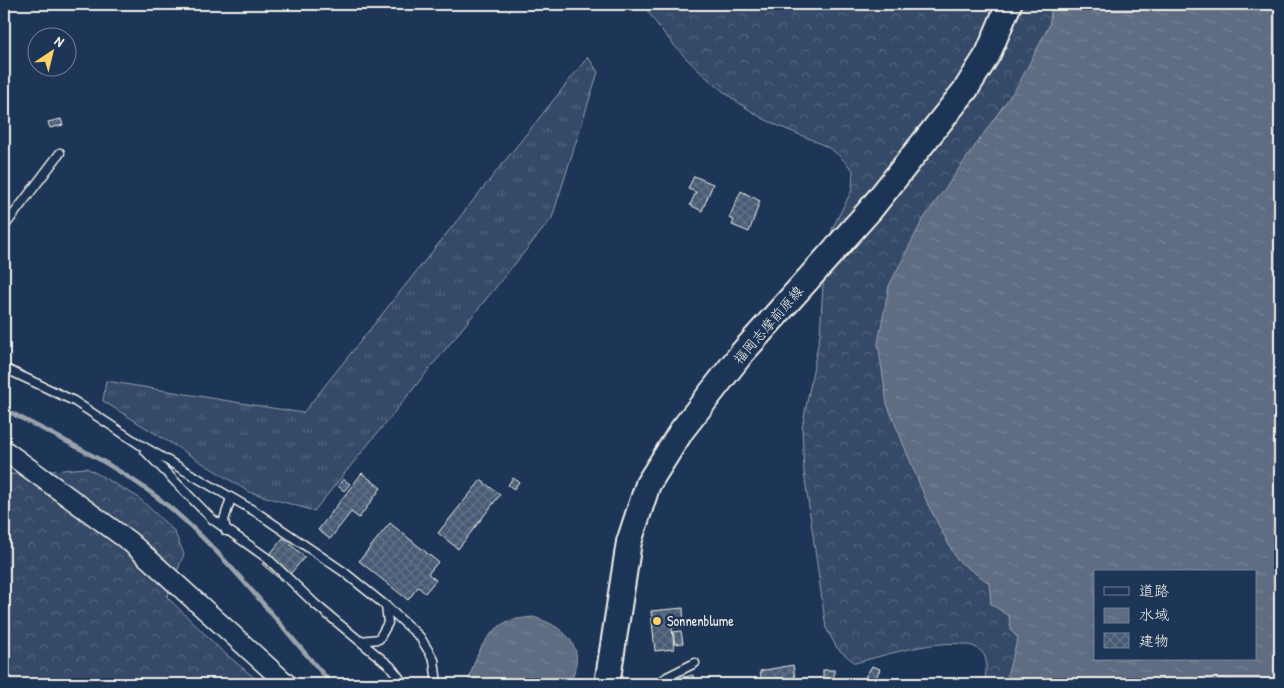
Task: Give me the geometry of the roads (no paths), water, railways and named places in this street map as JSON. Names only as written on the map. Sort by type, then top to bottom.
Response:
[{"type":"main road","name":"福岡志摩前原線","points":[[607,684],[629,542],[648,484],[682,430],[742,353],[870,210],[966,89],[988,54],[1009,4]]},
{"type":"street","points":[[4,450],[130,542],[287,684]]},
{"type":"lane","points":[[4,227],[60,153]]},
{"type":"lane","points":[[4,368],[74,401],[139,444],[256,512],[344,572],[420,637],[434,660],[437,684]]},
{"type":"lane","points":[[139,444],[226,531],[266,558],[315,604],[390,666],[404,684]]},
{"type":"lane","points":[[226,531],[224,520],[231,498]]},
{"type":"lane","points":[[360,641],[379,639],[388,624],[386,606]]},
{"type":"lane","points":[[658,684],[667,677],[695,664]]},
{"type":"water","points":[[1052,4],[1280,4],[1280,684],[1018,684],[1007,675],[1018,638],[1011,631],[1009,616],[991,604],[989,583],[957,560],[928,505],[887,404],[878,343],[889,286],[922,221],[1018,85],[1049,26]]},
{"type":"water","points":[[533,617],[560,629],[574,646],[576,660],[571,684],[468,684],[480,649],[491,634],[506,622]]},
{"type":"waterway","points":[[4,409],[113,467],[134,480],[173,510],[216,551],[332,684]]},
{"type":"place","name":"Sonnenblume","points":[[657,621]]}]
